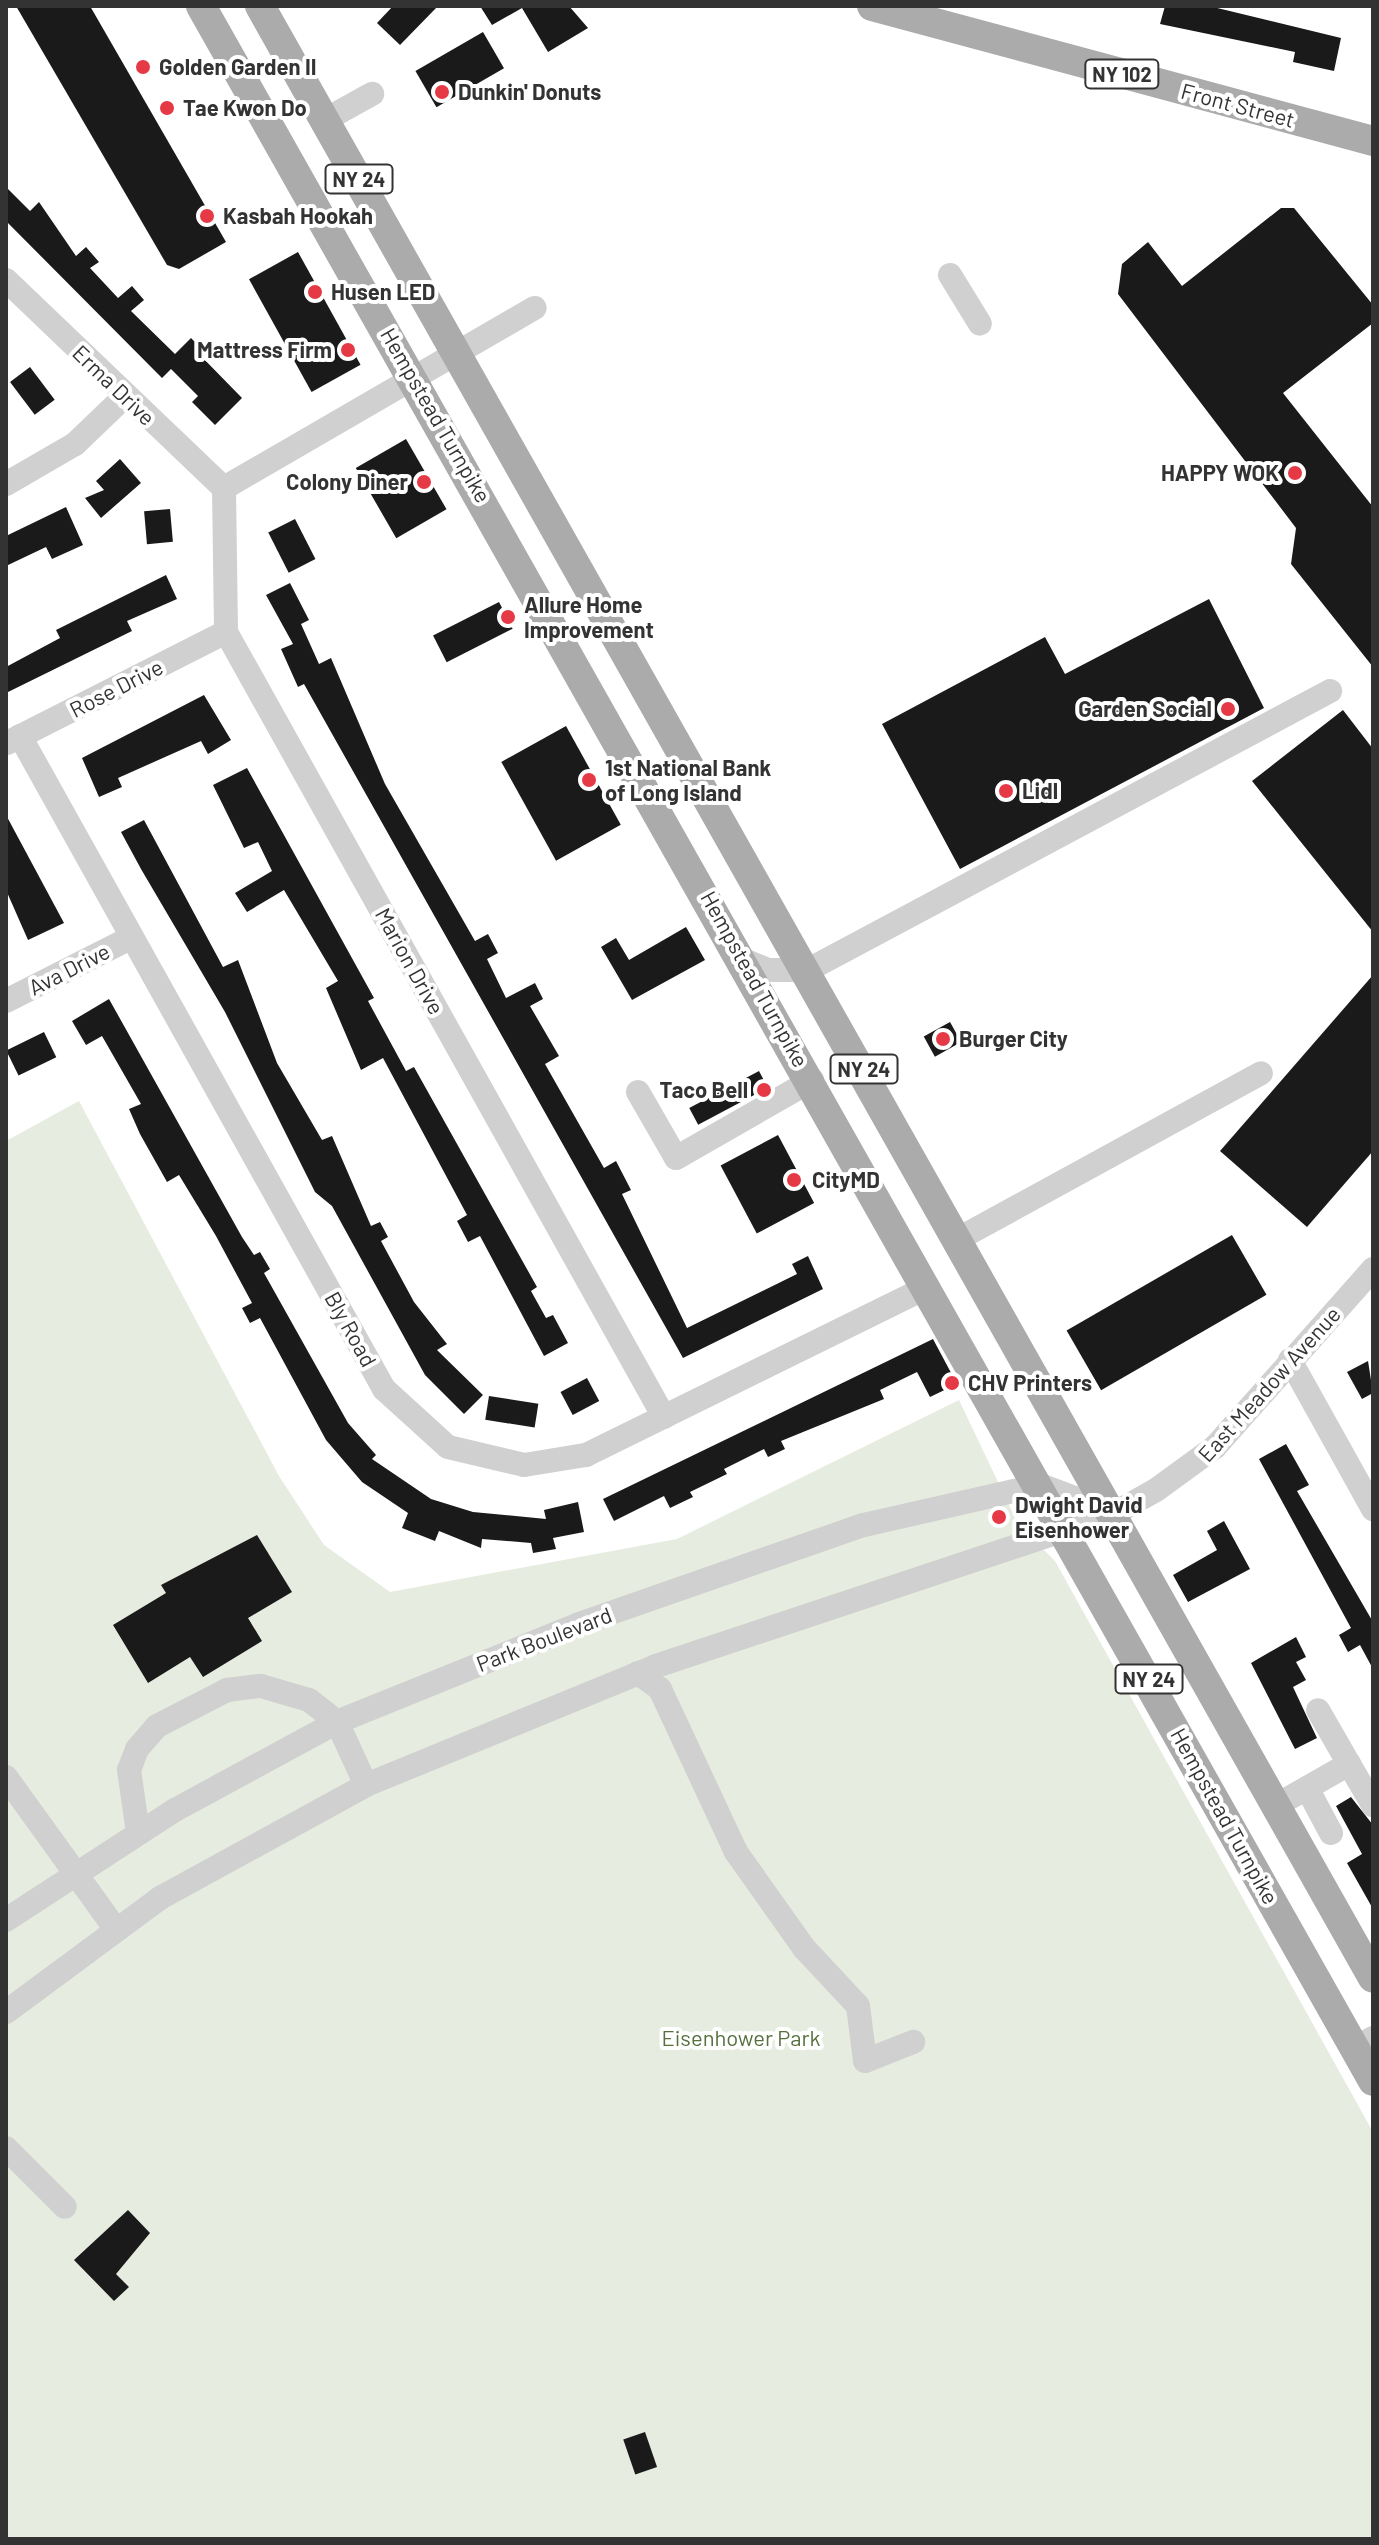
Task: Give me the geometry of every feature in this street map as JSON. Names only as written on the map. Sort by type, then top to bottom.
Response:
[{"type":"main road","name":"Hempstead Turnpike","points":[[201,6],[414,376],[1040,1485],[1364,2043],[1373,2081]]},
{"type":"main road","name":"NY 24","points":[[260,6],[960,1238],[1373,1978]]},
{"type":"main road","name":"Front Street","points":[[872,6],[1373,141]]},
{"type":"street","points":[[325,120],[372,94]]},
{"type":"street","points":[[950,275],[980,324]]},
{"type":"street","name":"Erma Drive","points":[[6,280],[224,488]]},
{"type":"street","points":[[224,488],[535,308]]},
{"type":"street","points":[[6,484],[75,444],[125,396]]},
{"type":"street","name":"Marion Drive","points":[[224,488],[226,632],[664,1417]]},
{"type":"street","name":"Rose Drive","points":[[13,740],[226,632]]},
{"type":"street","points":[[744,960],[768,970],[808,970],[1330,691]]},
{"type":"street","name":"Bly Road","points":[[13,740],[132,937],[384,1389],[412,1421],[448,1447],[524,1465],[586,1455],[928,1287]]},
{"type":"street","name":"Ava Drive","points":[[6,1001],[132,937]]},
{"type":"street","points":[[960,1238],[1261,1073]]},
{"type":"street","points":[[638,1092],[676,1158],[812,1080]]},
{"type":"street","name":"East Meadow Avenue","points":[[1064,1527],[1115,1513],[1198,1464],[1373,1269]]},
{"type":"street","points":[[1290,1360],[1373,1509]]},
{"type":"street","points":[[1040,1485],[1115,1513]]},
{"type":"street","name":"Park Boulevard","points":[[6,1920],[138,1833],[337,1722],[751,1562],[864,1525],[1040,1485]]},
{"type":"street","points":[[6,2012],[115,1928],[366,1785],[638,1673],[1064,1527]]},
{"type":"street","points":[[638,1673],[660,1689],[736,1852],[804,1948],[841,1984],[858,2006],[865,2061],[913,2042]]},
{"type":"street","points":[[138,1833],[129,1770],[137,1749],[157,1726],[208,1697],[261,1686],[309,1700],[337,1722],[366,1785]]},
{"type":"street","points":[[1318,1710],[1373,1805]]},
{"type":"street","points":[[1277,1805],[1349,1764]]},
{"type":"street","points":[[6,1777],[79,1870],[115,1928]]},
{"type":"street","points":[[1307,1788],[1331,1833]]},
{"type":"street","points":[[6,2148],[65,2207]]},
{"type":"green space","name":"Eisenhower Park","points":[[79,1101],[279,1476],[324,1545],[390,1592],[677,1539],[959,1400],[1018,1524],[1055,1561],[1373,2132],[1373,2539],[6,2539],[6,1141]]},
{"type":"building","points":[[16,6],[90,6],[226,242],[179,269],[167,265]]},
{"type":"building","points":[[393,6],[438,6],[400,45],[377,23]]},
{"type":"building","points":[[480,6],[569,6],[588,28],[548,52],[522,8],[492,25]]},
{"type":"building","points":[[1165,6],[1209,6],[1341,38],[1334,71],[1293,62],[1295,52],[1160,24]]},
{"type":"building","points":[[483,32],[504,68],[436,107],[415,71]]},
{"type":"building","points":[[6,187],[30,211],[39,202],[76,256],[86,247],[99,262],[90,268],[118,298],[132,286],[144,300],[131,311],[175,354],[191,338],[203,350],[199,354],[242,398],[215,425],[192,402],[198,396],[171,369],[162,378],[6,221]]},
{"type":"building","points":[[1281,208],[1294,208],[1373,305],[1373,323],[1283,393],[1373,507],[1373,667],[1291,564],[1296,528],[1118,294],[1122,264],[1148,242],[1182,286]]},
{"type":"building","points":[[298,252],[361,365],[312,392],[249,279]]},
{"type":"building","points":[[30,367],[55,400],[35,415],[10,382]]},
{"type":"building","points":[[406,439],[447,509],[396,538],[356,468]]},
{"type":"building","points":[[120,459],[141,483],[101,518],[85,498],[104,490],[96,481]]},
{"type":"building","points":[[66,507],[83,545],[52,559],[46,547],[6,566],[6,536]]},
{"type":"building","points":[[170,509],[173,542],[147,544],[144,511]]},
{"type":"building","points":[[295,519],[315,559],[289,573],[268,533]]},
{"type":"building","points":[[166,575],[177,599],[127,621],[132,631],[6,693],[6,667],[60,638],[56,630]]},
{"type":"building","points":[[290,583],[309,620],[301,624],[319,664],[331,658],[385,784],[475,941],[488,934],[498,953],[487,959],[506,998],[535,983],[543,999],[530,1006],[559,1056],[545,1064],[604,1168],[616,1161],[631,1190],[622,1194],[687,1328],[797,1274],[792,1264],[808,1256],[823,1289],[683,1358],[304,684],[298,687],[281,649],[293,644],[266,595]]},
{"type":"building","points":[[1209,599],[1264,708],[960,869],[882,724],[1045,637],[1065,674]]},
{"type":"building","points":[[499,602],[513,629],[447,662],[433,636]]},
{"type":"building","points":[[204,695],[231,740],[208,754],[201,741],[118,778],[122,787],[99,797],[82,758]]},
{"type":"building","points":[[1343,710],[1373,749],[1373,932],[1252,781]]},
{"type":"building","points":[[566,726],[621,825],[556,861],[501,762]]},
{"type":"building","points":[[247,768],[374,998],[368,1001],[406,1071],[414,1067],[537,1287],[531,1291],[546,1318],[553,1315],[568,1343],[544,1356],[480,1236],[468,1242],[457,1221],[467,1215],[383,1058],[361,1070],[326,988],[338,981],[284,890],[247,912],[235,893],[272,871],[258,842],[244,848],[213,785]]},
{"type":"building","points":[[6,815],[64,923],[28,940],[6,890]]},
{"type":"building","points":[[144,820],[223,967],[238,960],[277,1063],[322,1140],[332,1136],[371,1226],[380,1222],[388,1237],[381,1241],[414,1302],[447,1344],[437,1350],[483,1395],[464,1414],[425,1375],[332,1206],[315,1192],[225,1012],[121,832]]},
{"type":"building","points":[[686,927],[705,960],[632,1000],[601,947],[616,938],[629,960]]},
{"type":"building","points":[[1373,975],[1373,1151],[1307,1227],[1220,1151]]},
{"type":"building","points":[[109,999],[242,1237],[254,1255],[260,1252],[270,1269],[264,1273],[348,1423],[376,1455],[372,1459],[431,1499],[473,1512],[546,1519],[544,1510],[578,1502],[584,1532],[553,1538],[556,1549],[533,1553],[531,1543],[482,1539],[481,1548],[439,1531],[435,1541],[402,1528],[408,1513],[362,1482],[326,1440],[260,1318],[250,1323],[242,1308],[252,1303],[216,1236],[179,1175],[167,1182],[140,1134],[129,1109],[141,1104],[102,1036],[86,1045],[72,1021]]},
{"type":"building","name":"Burger City","points":[[950,1022],[961,1042],[935,1057],[924,1037]]},
{"type":"building","points":[[44,1032],[56,1057],[19,1076],[6,1050]]},
{"type":"building","points":[[759,1071],[768,1088],[698,1125],[689,1108]]},
{"type":"building","points":[[778,1135],[814,1203],[757,1234],[721,1166]]},
{"type":"building","points":[[1232,1235],[1266,1295],[1101,1390],[1067,1330]]},
{"type":"building","points":[[933,1339],[957,1384],[930,1397],[917,1372],[880,1390],[884,1399],[781,1441],[785,1449],[768,1457],[764,1449],[724,1469],[727,1474],[690,1492],[693,1497],[670,1508],[664,1496],[614,1521],[603,1499]]},
{"type":"building","points":[[1368,1361],[1373,1393],[1362,1399],[1347,1372]]},
{"type":"building","points":[[587,1378],[599,1401],[573,1415],[561,1392]]},
{"type":"building","points":[[489,1396],[538,1404],[535,1428],[485,1420]]},
{"type":"building","points":[[1286,1444],[1309,1485],[1297,1491],[1373,1622],[1373,1669],[1360,1645],[1348,1652],[1339,1635],[1351,1628],[1259,1459]]},
{"type":"building","points":[[1224,1521],[1250,1569],[1188,1602],[1173,1575],[1217,1550],[1207,1531]]},
{"type":"building","points":[[257,1535],[292,1592],[248,1618],[262,1641],[203,1677],[190,1657],[148,1683],[113,1625],[166,1593],[161,1585]]},
{"type":"building","points":[[1296,1637],[1306,1657],[1296,1662],[1306,1680],[1293,1687],[1317,1738],[1295,1749],[1251,1663]]},
{"type":"building","points":[[1351,1797],[1373,1825],[1373,1909],[1347,1863],[1362,1854],[1336,1806]]},
{"type":"building","points":[[128,2210],[150,2233],[116,2274],[129,2287],[114,2301],[74,2260]]},
{"type":"building","points":[[645,2432],[657,2467],[635,2474],[623,2439]]},
{"type":"place","name":"Golden Garden II","points":[[143,67]]},
{"type":"place","name":"Dunkin' Donuts","points":[[442,92]]},
{"type":"place","name":"Tae Kwon Do","points":[[167,108]]},
{"type":"place","name":"Kasbah Hookah","points":[[207,216]]},
{"type":"place","name":"Husen LED","points":[[315,292]]},
{"type":"place","name":"Mattress Firm","points":[[348,350]]},
{"type":"place","name":"HAPPY WOK","points":[[1295,473]]},
{"type":"place","name":"Colony Diner","points":[[424,482]]},
{"type":"place","name":"Allure Home Improvement","points":[[508,617]]},
{"type":"place","name":"Garden Social","points":[[1228,709]]},
{"type":"place","name":"1st National Bank of Long Island","points":[[589,780]]},
{"type":"place","name":"Lidl","points":[[1006,791]]},
{"type":"place","name":"Burger City","points":[[943,1039]]},
{"type":"place","name":"Taco Bell","points":[[764,1090]]},
{"type":"place","name":"CityMD","points":[[794,1180]]},
{"type":"place","name":"CHV Printers","points":[[952,1383]]},
{"type":"place","name":"Dwight David Eisenhower","points":[[999,1517]]}]
